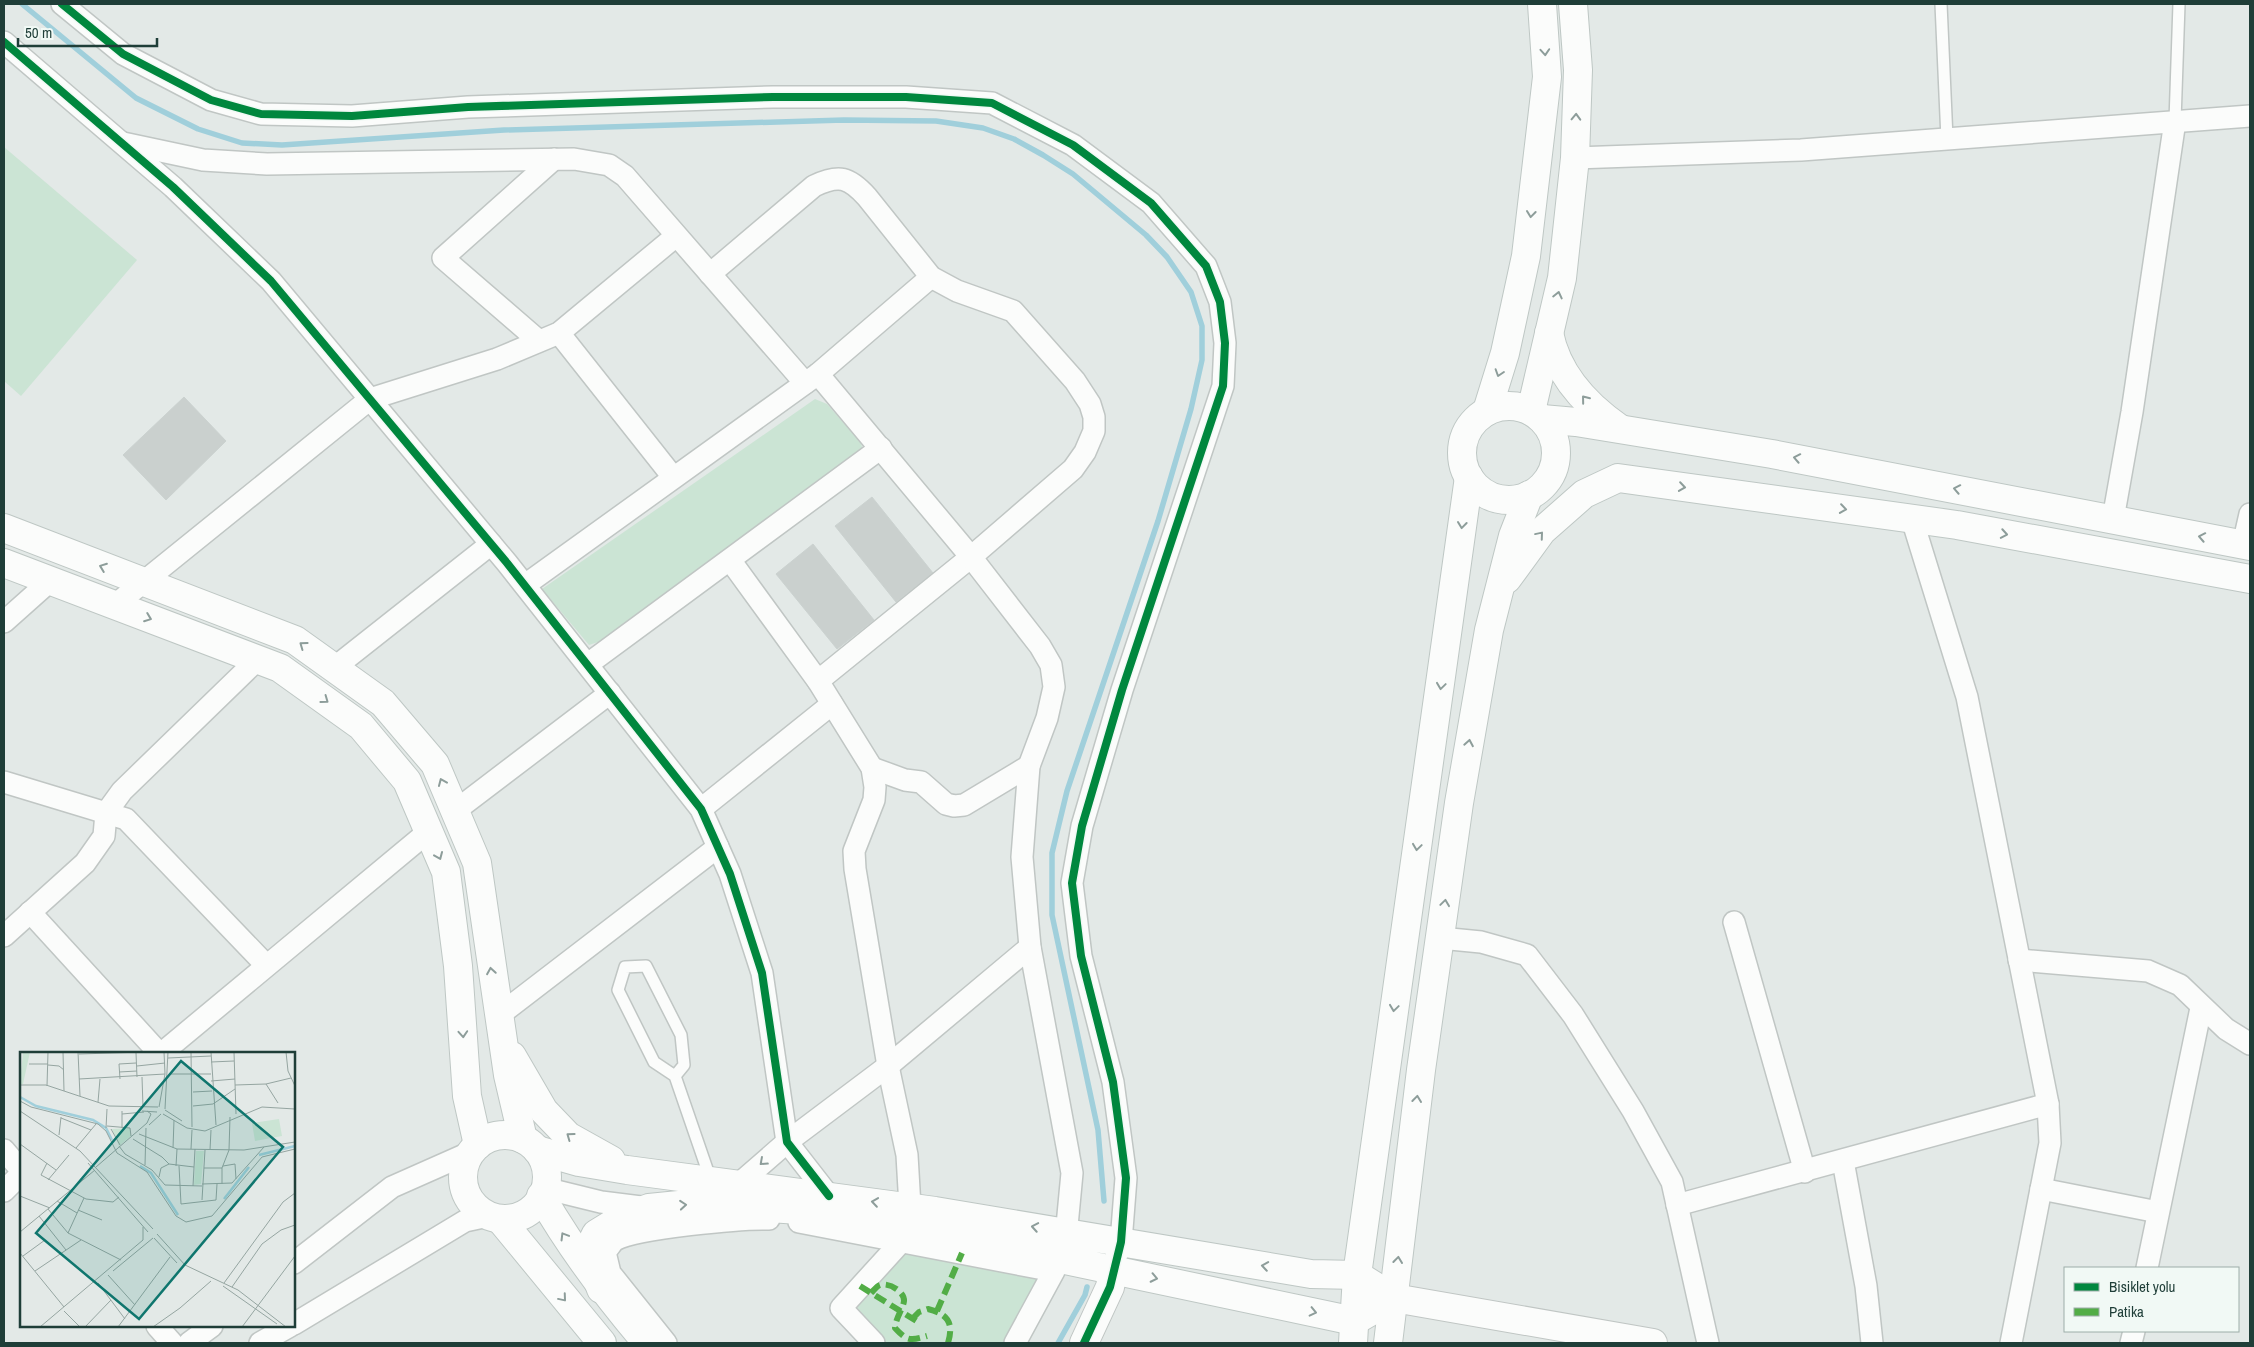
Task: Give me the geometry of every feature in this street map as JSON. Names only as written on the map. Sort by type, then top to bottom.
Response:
[{"type":"main road","points":[[1487,411],[1505,353],[1526,256],[1547,77],[1542,4]]},
{"type":"main road","points":[[1388,1343],[1421,1070],[1459,802],[1489,630],[1513,536],[1537,489],[1552,470],[1556,457],[1555,443],[1550,430],[1537,415],[1550,333],[1562,278],[1575,158],[1578,70],[1573,4]]},
{"type":"main road","points":[[1550,333],[1553,352],[1560,366],[1595,411],[1622,430]]},
{"type":"main road","points":[[2247,545],[1772,454],[1537,415],[1517,406],[1501,406],[1487,411],[1475,420],[1466,432],[1462,447],[1463,462],[1469,477],[1478,488],[1496,497],[1516,499],[1537,489],[1618,478],[1957,525],[2250,579]]},
{"type":"main road","points":[[1354,1332],[1357,1275],[1469,477]]},
{"type":"main road","points":[[1500,588],[1542,531],[1584,494],[1618,478]]},
{"type":"main road","points":[[4,528],[296,640],[383,703],[434,764],[477,863],[508,1075],[530,1145],[546,1169],[543,1192],[538,1203],[524,1214],[515,1218],[494,1217],[478,1210],[469,1199],[464,1185],[466,1162],[474,1149],[496,1136],[506,1136],[530,1145],[579,1162],[910,1207],[1113,1270],[1354,1332]]},
{"type":"main road","points":[[4,563],[280,668],[361,726],[407,781],[446,872],[458,966],[467,1096],[474,1149]]},
{"type":"main road","points":[[500,1028],[544,1111],[568,1136],[627,1170]]},
{"type":"main road","points":[[543,1192],[565,1238],[601,1289],[647,1343]]},
{"type":"main road","points":[[601,1289],[587,1252],[596,1234],[622,1218],[649,1208],[699,1203],[813,1211],[1062,1254],[1121,1242],[1311,1274],[1357,1275],[1394,1298],[1652,1343]]},
{"type":"main road","points":[[494,1217],[596,1341]]},
{"type":"main road","points":[[1084,1343],[1110,1287],[1113,1270]]},
{"type":"main road","points":[[1354,1332],[1394,1298]]},
{"type":"street","points":[[62,4],[123,54],[211,100],[261,114],[352,116],[468,107],[774,97],[906,97],[992,104],[1073,145],[1151,203],[1206,266],[1220,302],[1225,343],[1223,386],[1122,690],[1082,826],[1072,883],[1080,956],[1113,1082],[1126,1178],[1121,1242],[1113,1270]]},
{"type":"street","points":[[4,42],[173,188],[271,281],[525,585],[702,808],[730,874],[762,972],[787,1142],[829,1196]]},
{"type":"street","points":[[1575,158],[1801,150],[2250,116]]},
{"type":"street","points":[[2113,519],[2132,412],[2175,121]]},
{"type":"street","points":[[121,143],[203,160],[267,164],[574,158],[609,165],[625,176],[710,274],[881,448],[971,557],[1040,646],[1051,665],[1054,687],[1047,718],[1029,766],[1022,857],[1030,947],[1072,1173],[1062,1254],[1014,1343]]},
{"type":"street","points":[[539,341],[443,258],[554,159]]},
{"type":"street","points":[[710,274],[814,186],[828,179],[843,178],[855,184],[867,197],[931,278],[957,291],[1013,311],[1075,381],[1090,404],[1094,417],[1094,431],[1085,452],[1073,469],[971,557],[818,681]]},
{"type":"street","points":[[115,605],[145,583],[370,399],[497,359],[559,333],[676,236]]},
{"type":"street","points":[[525,585],[812,379],[931,278]]},
{"type":"street","points":[[559,333],[673,477]]},
{"type":"street","points":[[588,664],[881,448]]},
{"type":"street","points":[[2247,545],[2250,514]]},
{"type":"street","points":[[1912,519],[1967,697],[2048,1104],[2050,1143],[2011,1343]]},
{"type":"street","points":[[334,668],[491,544]]},
{"type":"street","points":[[730,560],[818,681],[872,768],[876,787],[874,800],[854,851],[855,869],[888,1066],[907,1156],[910,1207]]},
{"type":"street","points":[[4,622],[50,581]]},
{"type":"street","points":[[4,936],[85,863],[104,836],[106,813],[122,791],[258,659]]},
{"type":"street","points":[[455,811],[610,693]]},
{"type":"street","points":[[702,808],[832,704]]},
{"type":"street","points":[[872,768],[905,780],[921,782],[946,804],[954,806],[964,805],[1029,766]]},
{"type":"street","points":[[4,782],[126,819],[266,965]]},
{"type":"street","points":[[162,1052],[429,831]]},
{"type":"street","points":[[500,1028],[718,847]]},
{"type":"street","points":[[30,912],[160,1052]]},
{"type":"street","points":[[1734,922],[1805,1172]]},
{"type":"street","points":[[1440,938],[1481,942],[1526,955],[1573,1015],[1633,1111],[1672,1182],[1708,1343]]},
{"type":"street","points":[[740,1183],[787,1142],[888,1066],[1030,947]]},
{"type":"street","points":[[2019,960],[2148,971],[2180,985],[2201,1008],[2226,1029],[2250,1044]]},
{"type":"street","points":[[2147,1267],[2201,1008]]},
{"type":"street","points":[[1677,1205],[1805,1172],[2048,1104]]},
{"type":"street","points":[[295,1262],[392,1187],[474,1149]]},
{"type":"street","points":[[4,1150],[20,1169]]},
{"type":"street","points":[[1843,1161],[1866,1286],[1872,1343]]},
{"type":"street","points":[[4,1191],[20,1175]]},
{"type":"street","points":[[2041,1190],[2158,1212]]},
{"type":"street","points":[[543,1192],[649,1208]]},
{"type":"street","points":[[295,1323],[465,1221],[494,1217]]},
{"type":"street","points":[[666,1343],[610,1273],[606,1252],[615,1240],[651,1230],[752,1218],[796,1221],[901,1242],[1062,1254]]},
{"type":"street","points":[[874,1343],[840,1308],[901,1242]]},
{"type":"street","points":[[158,1327],[172,1343]]},
{"type":"street","points":[[189,1343],[211,1327]]},
{"type":"street","points":[[260,1343],[288,1327]]},
{"type":"lane","points":[[1942,4],[1947,139]]},
{"type":"lane","points":[[2175,121],[2179,4]]},
{"type":"lane","points":[[675,1076],[684,1065],[681,1036],[646,966],[625,967],[618,990],[654,1062],[675,1076],[707,1169],[708,1179]]},
{"type":"green space","points":[[4,147],[137,260],[21,396],[4,381]]},
{"type":"green space","points":[[815,399],[827,404],[861,443],[863,451],[601,641],[589,645],[542,589]]},
{"type":"green space","points":[[901,1244],[1049,1273],[1013,1343],[878,1343],[845,1307]]},
{"type":"building","points":[[184,397],[226,441],[166,500],[123,455]]},
{"type":"building","points":[[872,497],[933,573],[896,602],[835,526]]},
{"type":"building","points":[[813,544],[874,620],[837,649],[776,574]]},
{"type":"waterway","points":[[22,4],[136,98],[198,129],[242,143],[282,145],[504,130],[844,120],[936,121],[983,128],[1014,139],[1043,155],[1073,174],[1146,235],[1167,257],[1191,292],[1202,326],[1202,360],[1191,409],[1158,521],[1067,791],[1052,853],[1052,915],[1098,1130],[1104,1201]]},
{"type":"waterway","points":[[1058,1343],[1085,1295],[1087,1287]]},
{"type":"marked path","points":[[937,1311],[962,1253]]},
{"type":"marked path","points":[[871,1293],[877,1287],[884,1284],[896,1288],[902,1294],[904,1301],[895,1328],[909,1339],[927,1336]]},
{"type":"marked path","points":[[860,1286],[918,1322]]},
{"type":"marked path","points":[[912,1319],[919,1312],[928,1309],[945,1317],[950,1325],[948,1343]]},
{"type":"cycle path","points":[[62,4],[123,54],[211,100],[261,114],[352,116],[468,107],[773,97],[906,97],[992,103],[1073,145],[1151,203],[1206,266],[1220,302],[1225,343],[1223,386],[1122,690],[1082,826],[1072,883],[1081,956],[1113,1082],[1126,1178],[1121,1242],[1110,1287],[1084,1343]]},
{"type":"cycle path","points":[[4,42],[173,187],[271,281],[507,563],[701,809],[730,874],[762,973],[787,1142],[829,1196]]}]
